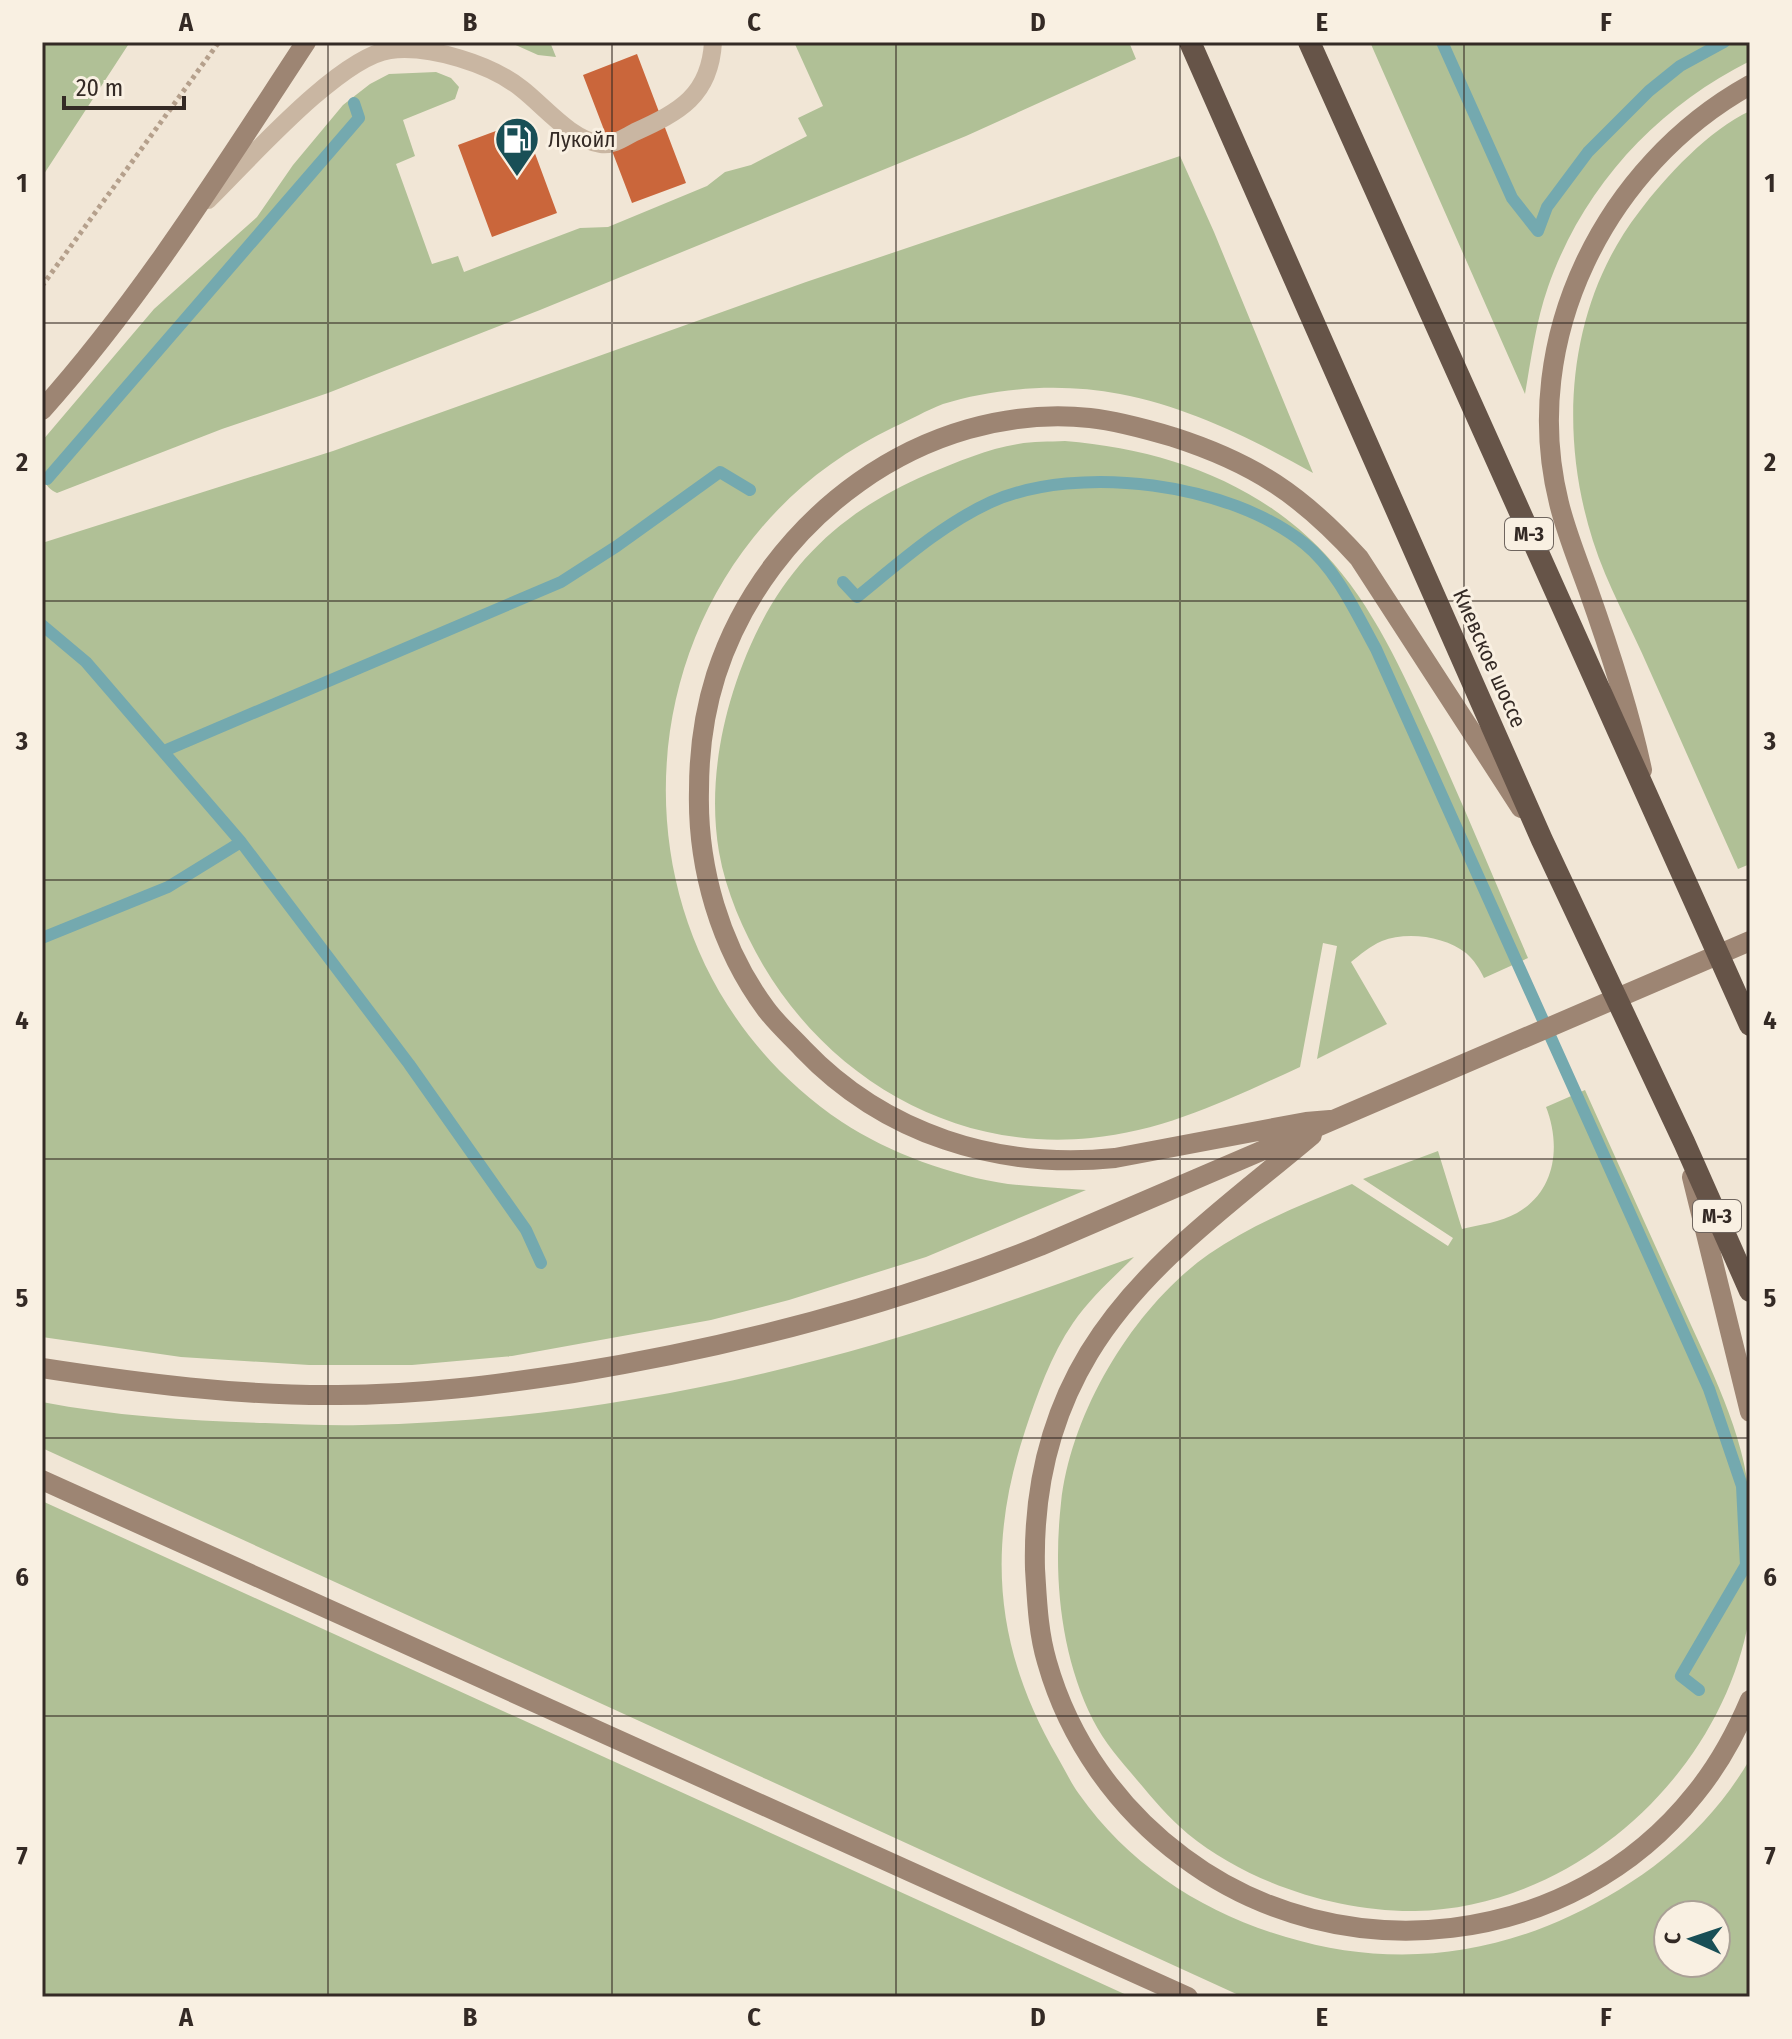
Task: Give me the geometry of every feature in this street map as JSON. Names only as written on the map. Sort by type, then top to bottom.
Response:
[{"type":"highway","name":"Киевское шоссе","points":[[1190,42],[1542,840],[1684,1142],[1750,1291]]},
{"type":"highway","name":"М-3","points":[[1309,42],[1750,1025]]},
{"type":"main road","points":[[42,410],[106,335],[187,221],[306,42]]},
{"type":"main road","points":[[1647,797],[1638,750],[1611,655],[1559,503],[1550,447],[1550,391],[1562,328],[1582,271],[1623,196],[1642,171],[1687,127],[1750,85]]},
{"type":"main road","points":[[1330,1120],[1115,1158],[1088,1161],[1030,1158],[947,1141],[899,1122],[862,1101],[817,1064],[766,1009],[738,962],[711,896],[699,825],[703,729],[716,676],[735,628],[768,572],[815,517],[853,485],[906,454],[961,431],[1018,419],[1087,418],[1129,425],[1189,442],[1234,460],[1292,493],[1336,532],[1359,558],[1542,840]]},
{"type":"main road","points":[[42,1368],[245,1392],[386,1394],[511,1382],[670,1357],[811,1323],[987,1267],[1750,941]]},
{"type":"main road","points":[[1330,1120],[1167,1259],[1126,1301],[1075,1378],[1048,1446],[1038,1493],[1036,1522],[1036,1579],[1046,1660],[1062,1706],[1085,1750],[1111,1788],[1135,1816],[1168,1846],[1219,1882],[1258,1902],[1324,1924],[1372,1931],[1416,1932],[1466,1928],[1514,1916],[1563,1897],[1636,1851],[1661,1831],[1696,1794],[1726,1747],[1750,1700]]},
{"type":"main road","points":[[1684,1142],[1750,1412]]},
{"type":"main road","points":[[42,1480],[1188,1997]]},
{"type":"lane","points":[[187,221],[335,77],[362,60],[387,50],[432,52],[498,74],[584,138],[610,144],[662,120],[695,96],[706,75],[713,42]]},
{"type":"path","points":[[42,286],[219,42]]},
{"type":"green space","points":[[42,42],[130,42],[42,177]]},
{"type":"green space","points":[[509,42],[550,42],[556,57],[538,55]]},
{"type":"green space","points":[[794,42],[1129,42],[1136,59],[966,136],[328,393],[222,429],[57,493],[46,483],[42,471],[42,441],[154,309],[257,217],[293,165],[343,105],[370,84],[389,74],[436,72],[451,78],[459,87],[455,99],[403,120],[415,156],[396,164],[432,264],[458,256],[464,272],[580,228],[608,227],[707,186],[725,172],[751,165],[807,136],[798,118],[823,106]]},
{"type":"green space","points":[[1370,42],[1750,42],[1750,61],[1684,102],[1654,127],[1627,154],[1581,216],[1548,287],[1534,340],[1525,394]]},
{"type":"green space","points":[[1750,111],[1750,864],[1738,869],[1612,590],[1593,541],[1575,457],[1573,414],[1576,370],[1584,328],[1597,287],[1615,248],[1639,212],[1675,169],[1719,130]]},
{"type":"green space","points":[[1180,156],[1313,473],[1220,426],[1170,407],[1120,394],[1031,388],[964,398],[937,406],[894,427],[801,488],[732,567],[687,659],[667,759],[672,861],[702,959],[759,1048],[842,1122],[880,1144],[944,1169],[987,1180],[1086,1190],[926,1257],[789,1300],[711,1320],[512,1356],[412,1365],[309,1365],[181,1357],[42,1337],[42,543],[333,451],[806,282]]},
{"type":"green space","points":[[1065,441],[1137,452],[1206,473],[1269,507],[1325,554],[1358,595],[1398,664],[1528,958],[1484,978],[1469,956],[1437,939],[1402,936],[1378,943],[1351,962],[1387,1024],[1317,1059],[1337,946],[1323,943],[1300,1067],[1172,1121],[1091,1138],[1041,1139],[992,1133],[945,1120],[902,1100],[861,1074],[824,1043],[791,1006],[763,965],[742,924],[726,882],[719,852],[715,792],[723,731],[747,654],[763,619],[805,559],[830,534],[859,512],[928,474],[1006,446]]},
{"type":"green space","points":[[1585,1090],[1714,1376],[1741,1451],[1751,1511],[1750,1606],[1733,1676],[1708,1730],[1673,1779],[1632,1822],[1584,1858],[1531,1886],[1474,1904],[1415,1911],[1385,1910],[1325,1900],[1266,1880],[1212,1851],[1168,1815],[1108,1744],[1082,1695],[1066,1641],[1058,1558],[1061,1503],[1067,1468],[1092,1398],[1132,1332],[1182,1276],[1225,1243],[1297,1207],[1352,1184],[1448,1246],[1453,1238],[1363,1179],[1438,1151],[1462,1229],[1517,1213],[1540,1192],[1552,1166],[1553,1136],[1546,1107]]},
{"type":"green space","points":[[1134,1257],[1080,1314],[1065,1335],[1045,1376],[1013,1474],[1002,1558],[1003,1598],[1010,1638],[1037,1718],[1079,1794],[1121,1843],[1170,1883],[1197,1900],[1255,1927],[1322,1946],[1358,1952],[1430,1954],[1501,1942],[1536,1930],[1624,1887],[1694,1831],[1715,1809],[1750,1759],[1750,1997],[1243,1997],[42,1448],[42,1402],[125,1414],[237,1422],[350,1425],[492,1418],[686,1390],[813,1361],[973,1313]]},
{"type":"green space","points":[[42,1501],[1131,1997],[42,1997]]},
{"type":"building","points":[[637,54],[686,183],[632,203],[583,75]]},
{"type":"building","points":[[523,121],[557,213],[492,237],[458,145]]},
{"type":"waterway","points":[[1442,42],[1512,198],[1538,231],[1547,207],[1588,152],[1649,91],[1680,66],[1724,42]]},
{"type":"waterway","points":[[47,479],[359,118],[354,103]]},
{"type":"waterway","points":[[164,751],[561,582],[720,472],[750,490]]},
{"type":"waterway","points":[[843,582],[857,597],[938,533],[991,502],[1027,490],[1109,482],[1196,494],[1237,506],[1274,523],[1305,544],[1327,566],[1376,649],[1709,1389],[1742,1486],[1746,1565],[1681,1676],[1699,1690]]},
{"type":"waterway","points":[[42,625],[86,662],[241,842],[409,1064],[526,1230],[541,1263]]},
{"type":"waterway","points":[[42,938],[168,887],[241,842]]},
{"type":"place","name":"Лукойл","points":[[517,178]]}]
